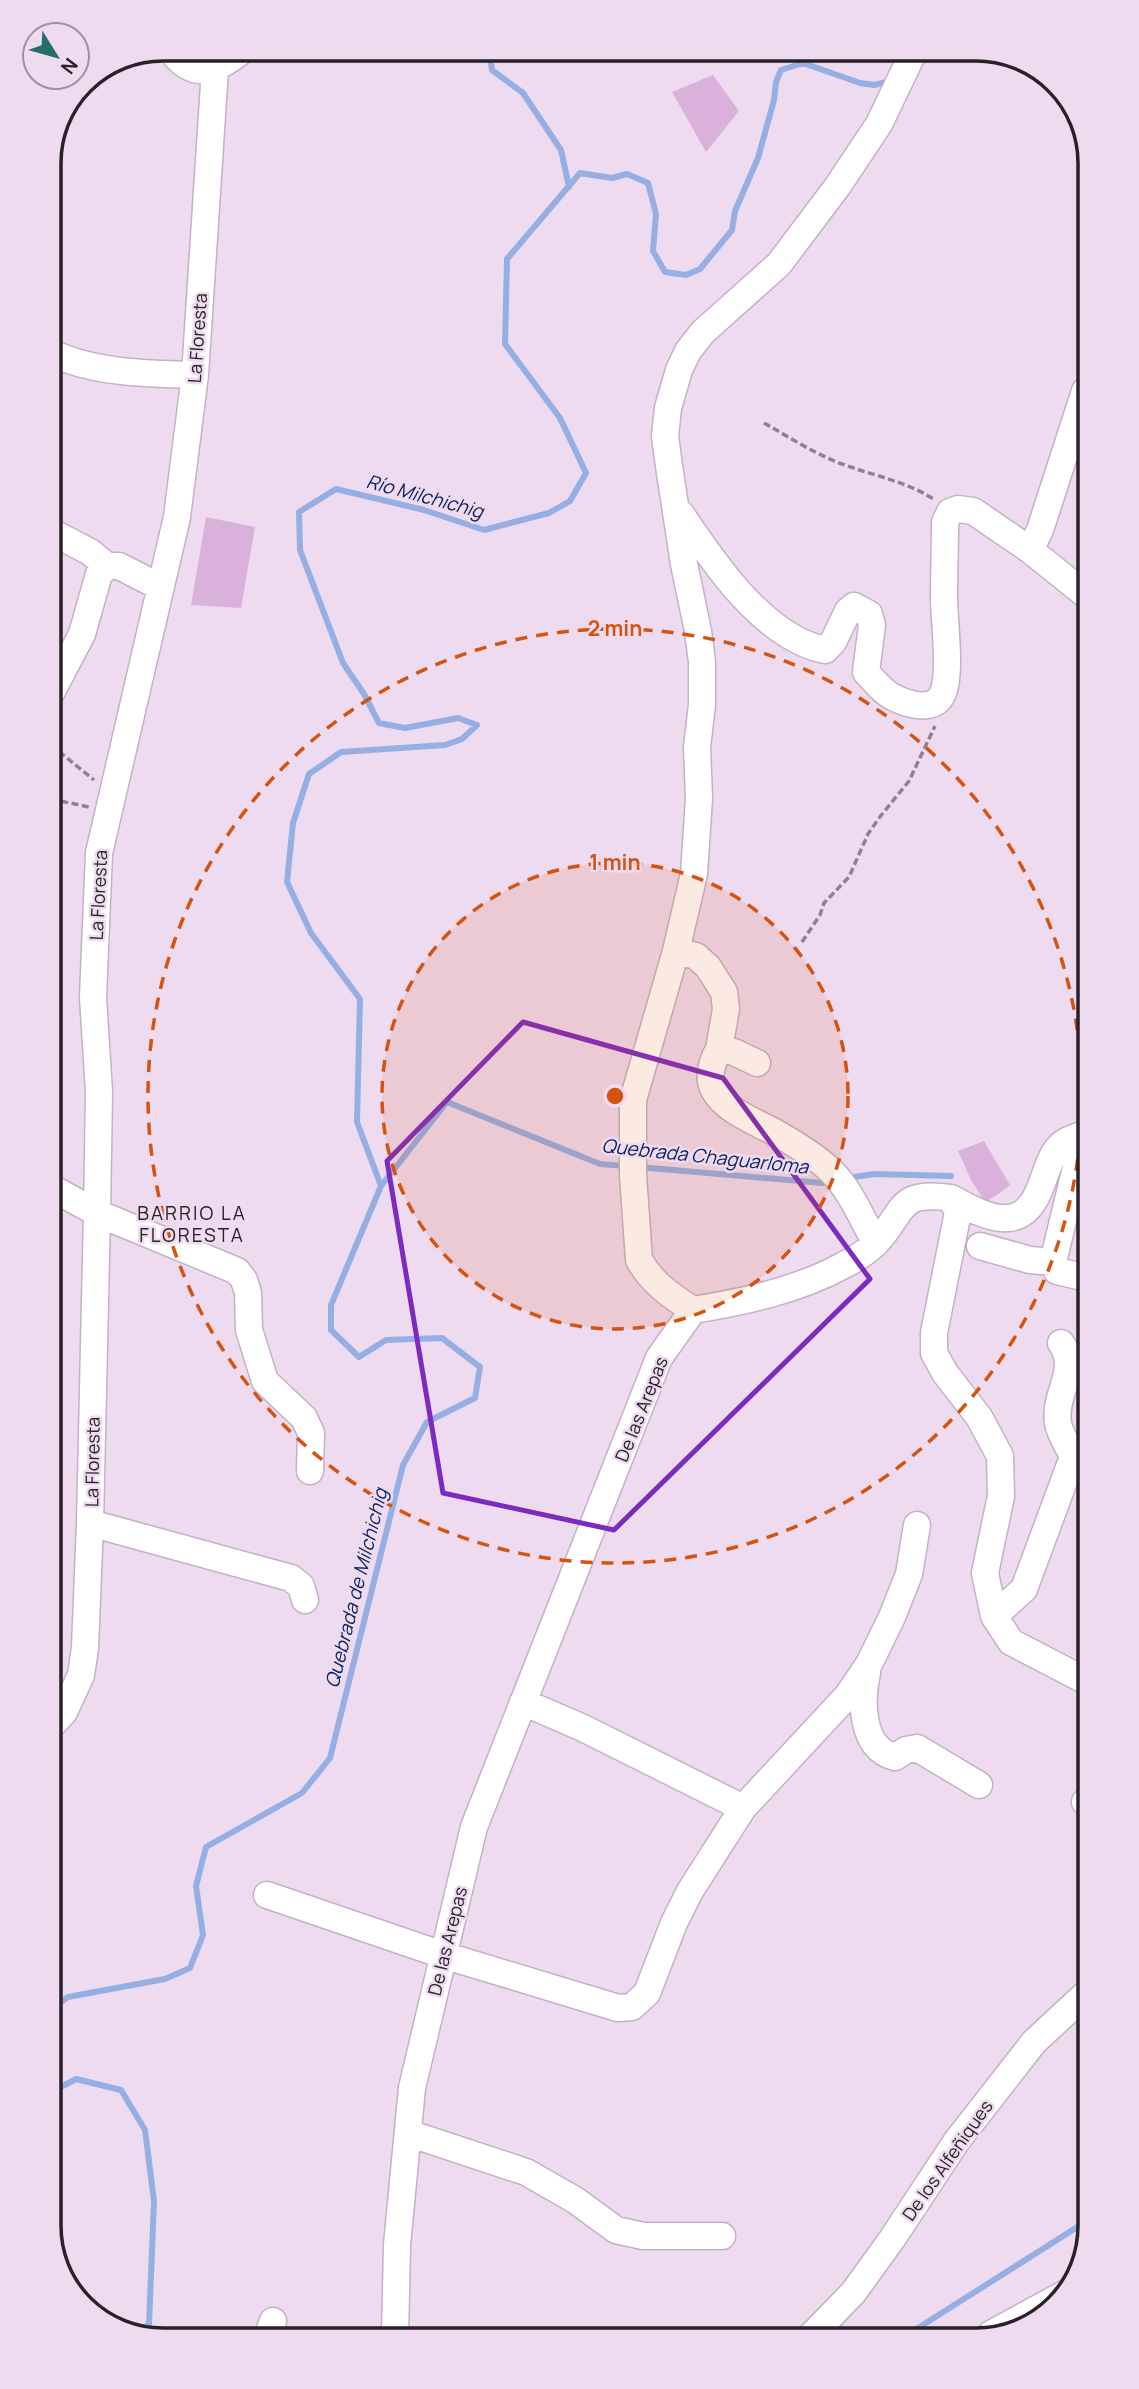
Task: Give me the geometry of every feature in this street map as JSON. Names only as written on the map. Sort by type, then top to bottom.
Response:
[{"type":"street","points":[[182,61],[189,68],[201,71],[215,69],[227,61]]},
{"type":"street","points":[[909,61],[892,99],[837,187],[779,264],[703,332],[688,351],[679,370],[668,408],[665,436],[702,662],[702,705],[697,747],[699,798],[694,874],[676,951],[633,1100],[632,1167],[639,1260],[647,1274],[670,1296],[693,1310],[779,1291],[842,1266],[876,1243],[902,1206],[916,1197],[951,1198],[971,1209],[1003,1220],[1015,1216],[1030,1208],[1038,1196],[1050,1161],[1062,1144],[1078,1137]]},
{"type":"street","name":"La Floresta","points":[[61,1715],[81,1675],[85,1648],[97,1213],[99,1092],[93,997],[99,853],[177,517],[195,375],[215,69]]},
{"type":"street","points":[[61,357],[69,361],[143,374],[195,375]]},
{"type":"street","points":[[1030,550],[1040,530],[1078,413]]},
{"type":"street","points":[[677,508],[714,564],[766,619],[794,638],[813,648],[825,650],[840,630],[848,611],[854,606],[863,609],[869,614],[872,625],[866,672],[893,697],[914,704],[925,706],[935,703],[943,694],[947,668],[945,522],[950,512],[958,509],[972,511],[1030,550],[1078,588]]},
{"type":"street","points":[[61,537],[90,552],[107,566],[119,566],[160,587]]},
{"type":"street","points":[[61,674],[82,634],[99,574],[107,566]]},
{"type":"street","points":[[676,951],[696,956],[708,967],[724,992],[726,1009],[719,1049],[710,1072],[713,1089],[719,1097],[747,1118],[783,1137],[828,1168],[849,1193],[876,1243]]},
{"type":"street","points":[[719,1049],[734,1052],[757,1063]]},
{"type":"street","points":[[1078,1181],[1053,1262],[1057,1271],[1078,1276]]},
{"type":"street","points":[[61,1193],[97,1213],[237,1271],[244,1280],[248,1293],[249,1330],[265,1381],[304,1418],[311,1433],[310,1471]]},
{"type":"street","points":[[951,1198],[958,1212],[934,1334],[934,1353],[945,1373],[979,1417],[1000,1456],[1001,1496],[995,1538],[985,1573],[994,1616],[1011,1642],[1078,1677]]},
{"type":"street","points":[[980,1245],[1030,1259],[1053,1262]]},
{"type":"street","name":"De las Arepas","points":[[396,2328],[397,2245],[412,2088],[474,1827],[659,1358],[693,1310]]},
{"type":"street","points":[[1061,1343],[1068,1353],[1068,1368],[1057,1413],[1058,1425],[1078,1452]]},
{"type":"street","points":[[994,1616],[1024,1589],[1078,1463]]},
{"type":"street","points":[[90,1523],[291,1578],[301,1586],[305,1600]]},
{"type":"street","points":[[267,1895],[443,1955],[618,2008],[632,2007],[648,1993],[674,1923],[690,1891],[743,1808],[848,1695],[869,1664],[909,1574],[917,1525]]},
{"type":"street","points":[[869,1664],[863,1691],[863,1710],[870,1734],[879,1749],[895,1757],[906,1750],[917,1748],[979,1785]]},
{"type":"street","points":[[523,1702],[583,1728],[743,1808]]},
{"type":"street","name":"De los Alfeñiques","points":[[820,2328],[853,2293],[956,2142],[1034,2042],[1078,2001]]},
{"type":"street","points":[[408,2133],[526,2172],[575,2200],[616,2230],[643,2236],[722,2236]]},
{"type":"path","points":[[764,423],[839,463],[914,487],[950,512]]},
{"type":"path","points":[[803,942],[820,915],[824,903],[849,877],[868,834],[909,781],[935,730],[935,703]]},
{"type":"path","points":[[61,755],[110,802]]},
{"type":"path","points":[[61,800],[110,802]]},
{"type":"highlighted area","points":[[523,1022],[723,1078],[870,1279],[614,1530],[443,1493],[387,1161]]},
{"type":"shaded area","points":[[713,75],[739,111],[706,152],[672,92]]},
{"type":"shaded area","points":[[206,517],[255,527],[241,608],[191,605]]},
{"type":"shaded area","points":[[984,1141],[1010,1185],[985,1202],[958,1151]]},
{"type":"waterway","points":[[491,61],[492,70],[523,93],[561,150],[569,187]]},
{"type":"waterway","name":"Río Milchichig","points":[[381,1186],[357,1122],[360,999],[311,933],[287,882],[293,823],[309,774],[341,752],[445,745],[462,739],[477,725],[458,718],[405,728],[379,723],[343,663],[300,550],[299,512],[336,489],[424,510],[484,530],[549,513],[570,501],[586,473],[560,418],[505,344],[507,259],[580,173],[612,178],[627,174],[648,183],[656,214],[653,251],[665,272],[686,275],[700,269],[732,230],[735,211],[758,158],[781,70],[803,63],[860,83],[874,85],[891,81]]},
{"type":"waterway","name":"Quebrada de Milchichig","points":[[61,2002],[68,1997],[165,1979],[190,1968],[203,1935],[196,1886],[206,1847],[302,1793],[330,1758],[403,1465],[427,1422],[475,1398],[480,1367],[442,1338],[386,1340],[359,1357],[331,1330],[331,1305],[381,1186],[447,1102],[600,1164],[625,1166]]},
{"type":"waterway","name":"Quebrada Chaguarloma","points":[[639,1167],[822,1183],[831,1181]]},
{"type":"waterway","name":"Quebrada Chaguarloma","points":[[848,1178],[874,1174],[951,1176]]},
{"type":"waterway","name":"Quebrada de Milchichig","points":[[61,2087],[76,2079],[121,2090],[145,2130],[154,2201],[149,2324],[146,2326]]},
{"type":"waterway","points":[[918,2328],[1078,2227]]},
{"type":"district","name":"BARRIO LA FLORESTA","points":[[192,1224]]}]
